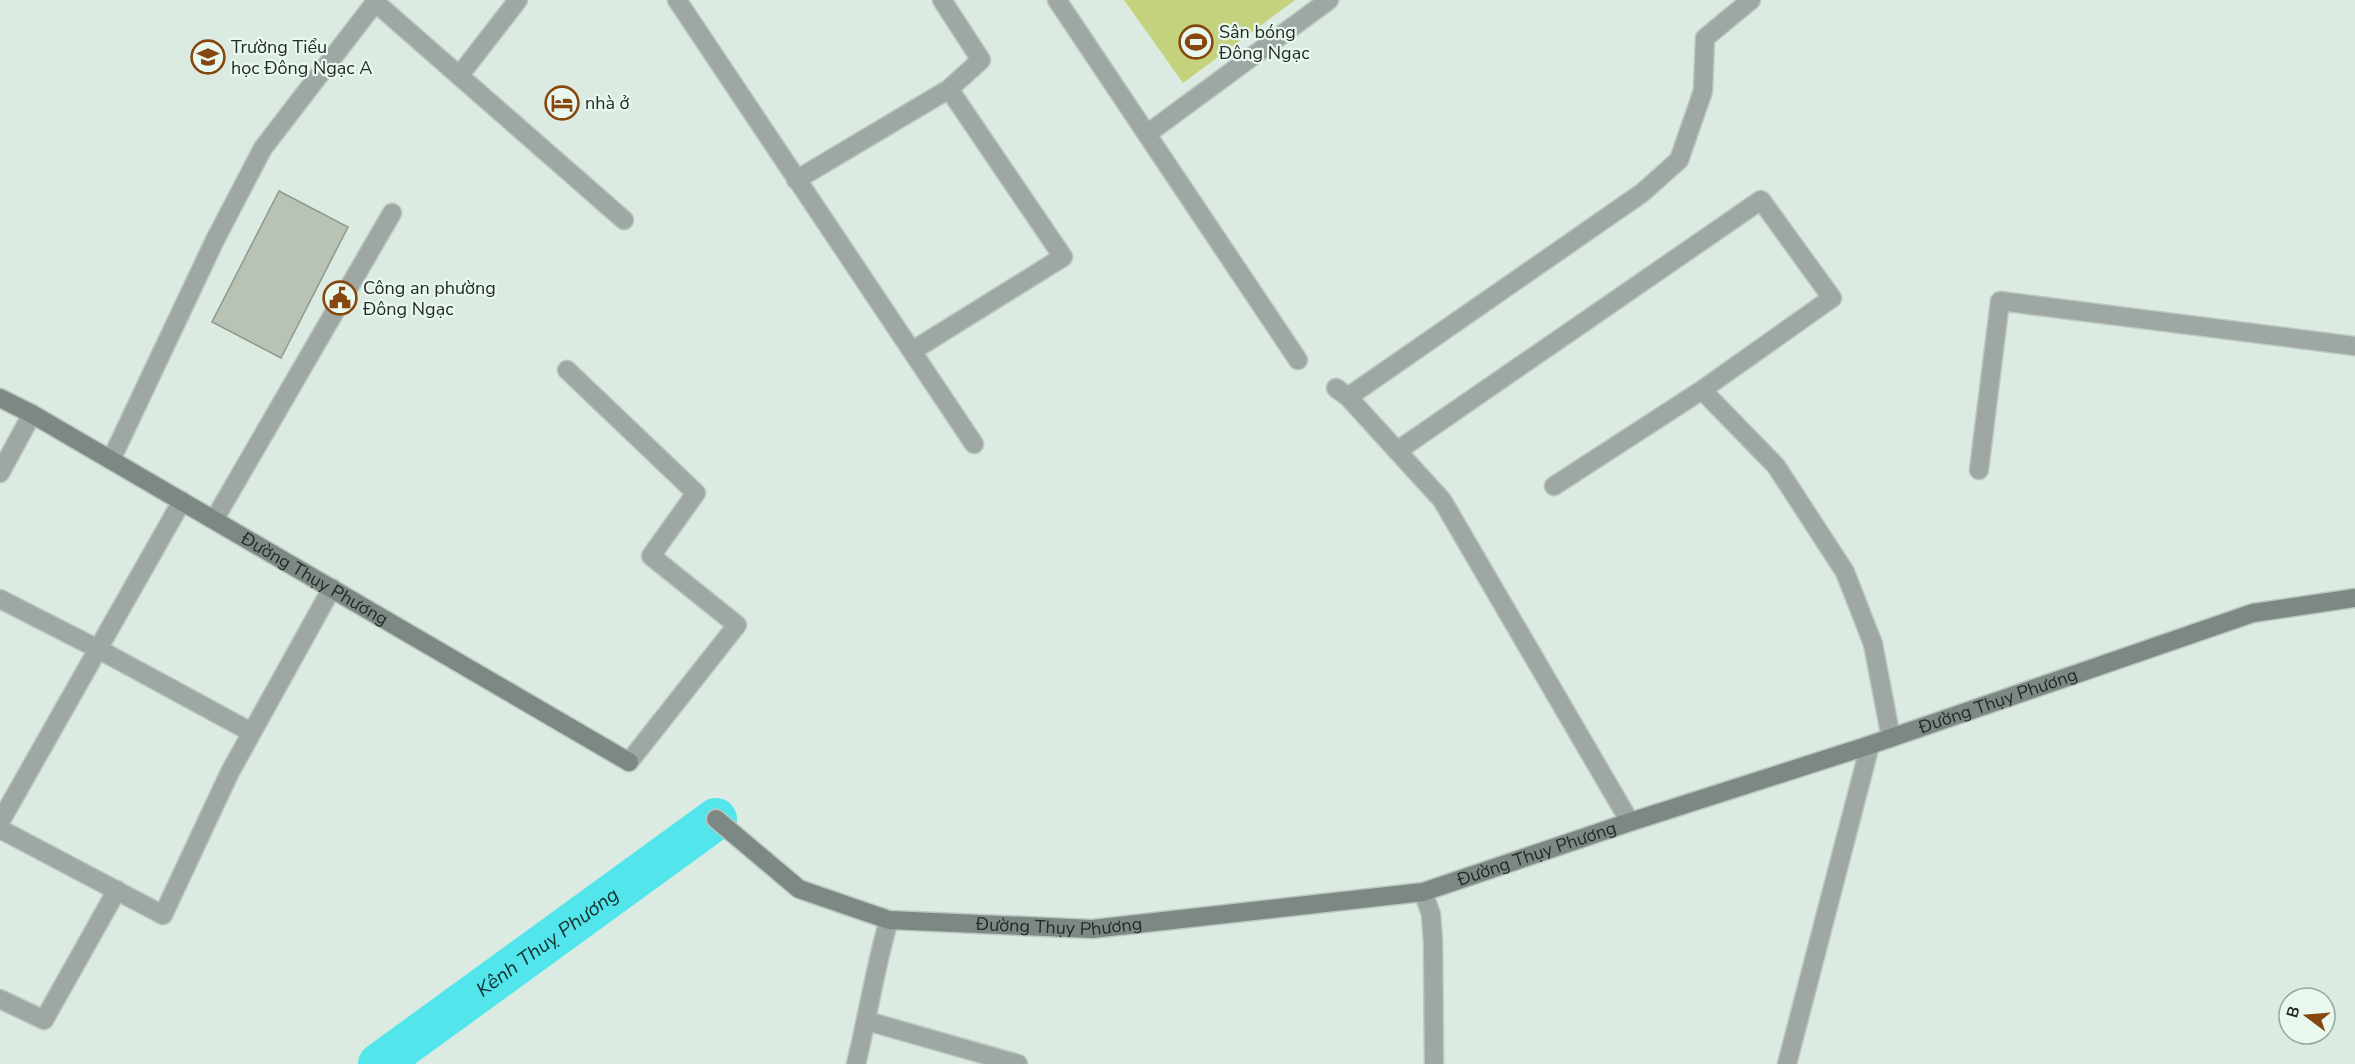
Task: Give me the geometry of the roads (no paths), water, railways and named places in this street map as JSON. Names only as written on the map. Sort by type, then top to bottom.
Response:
[{"type":"main road","name":"Đường Thụy Phương","points":[[0,398],[32,414],[629,762]]},
{"type":"main road","name":"Đường Thụy Phương","points":[[716,819],[798,889],[889,920],[1092,929],[1423,892],[1891,738],[2253,613],[2355,598]]},
{"type":"street","points":[[459,76],[518,0]]},
{"type":"street","points":[[677,0],[974,444]]},
{"type":"street","points":[[796,180],[949,89],[981,60],[942,0]]},
{"type":"street","points":[[1057,0],[1298,360]]},
{"type":"street","points":[[1147,134],[1329,0]]},
{"type":"street","points":[[1630,822],[1442,500],[1342,392],[1645,190],[1678,160],[1703,91],[1705,38],[1751,0]]},
{"type":"street","points":[[111,460],[215,240],[263,148],[376,1],[624,220]]},
{"type":"street","points":[[912,351],[1063,257],[949,89]]},
{"type":"street","points":[[1397,451],[1761,200],[1832,298],[1702,390],[1554,486]]},
{"type":"street","points":[[214,520],[392,213]]},
{"type":"street","points":[[1979,470],[2000,301],[2355,346]]},
{"type":"street","points":[[567,370],[696,493],[651,556],[737,625],[629,762]]},
{"type":"street","points":[[1702,390],[1776,466],[1845,572],[1873,644],[1891,738]]},
{"type":"street","points":[[0,473],[32,414]]},
{"type":"street","points":[[0,822],[182,501]]},
{"type":"street","points":[[0,829],[163,915],[230,772],[332,588]]},
{"type":"street","points":[[0,599],[251,732]]},
{"type":"street","points":[[1787,1064],[1870,745]]},
{"type":"street","points":[[3,1003],[44,1020],[117,890]]},
{"type":"street","points":[[1423,892],[1431,915],[1433,942],[1434,1064]]},
{"type":"street","points":[[856,1064],[867,1021],[880,951],[889,920]]},
{"type":"street","points":[[867,1021],[1018,1064]]},
{"type":"waterway","name":"Kênh Thuỵ Phương","points":[[379,1064],[716,819]]},
{"type":"place","name":"Sân bóng Đông Ngạc","points":[[1196,42]]},
{"type":"place","name":"Trường Tiểu học Đông Ngạc A","points":[[208,57]]},
{"type":"place","name":"nhà ở","points":[[562,103]]},
{"type":"place","name":"Công an phường Đông Ngạc","points":[[340,298]]}]
